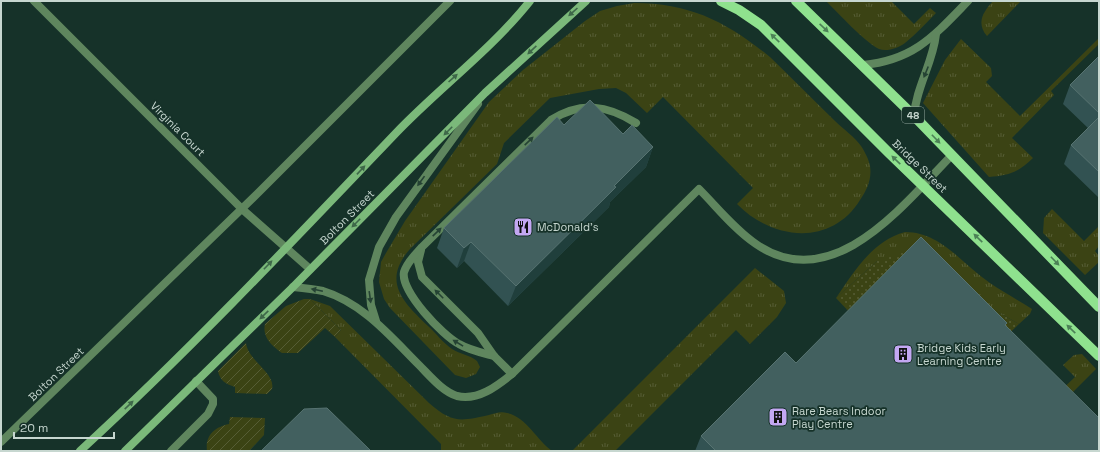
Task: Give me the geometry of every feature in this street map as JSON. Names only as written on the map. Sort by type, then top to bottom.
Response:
[{"type":"main road","name":"Bolton Street","points":[[80,451],[192,344],[329,205],[425,103],[500,35],[530,1]]},
{"type":"main road","name":"Bolton Street","points":[[125,451],[293,287],[486,93],[586,1]]},
{"type":"main road","name":"Bridge Street","points":[[721,1],[739,10],[761,25],[922,185],[1099,356]]},
{"type":"main road","name":"48","points":[[796,1],[914,116],[1099,307]]},
{"type":"street","name":"Virginia Court","points":[[34,1],[242,209],[310,269]]},
{"type":"street","name":"Bolton Street","points":[[1,442],[242,209],[450,1]]},
{"type":"street","points":[[863,65],[894,60],[905,55],[936,34],[968,1]]},
{"type":"street","points":[[914,116],[918,94],[933,52],[936,34]]},
{"type":"street","points":[[376,321],[371,305],[369,280],[379,246],[396,216],[486,93]]},
{"type":"street","points":[[494,356],[466,347],[453,340],[413,299],[406,287],[404,274],[412,258],[551,120],[560,114],[577,108],[595,107],[615,112],[636,123]]},
{"type":"street","points":[[293,287],[312,289],[332,295],[376,321],[434,380],[448,392],[457,396],[466,397],[479,395],[512,374],[699,189],[742,233],[757,244],[780,255],[806,259],[818,259],[836,254],[853,246],[877,228],[952,155]]},
{"type":"street","points":[[422,247],[418,262],[422,277],[478,333],[494,356],[512,374]]},
{"type":"street","points":[[171,451],[212,409],[212,399],[196,381]]},
{"type":"green space","points":[[826,1],[891,1],[914,24],[930,8],[936,13],[905,43],[892,49],[882,50],[866,40]]},
{"type":"green space","points":[[993,1],[1021,1],[987,36],[981,22],[986,9]]},
{"type":"green space","points":[[634,3],[673,7],[707,17],[738,34],[770,57],[835,121],[856,139],[869,161],[870,180],[867,188],[848,215],[833,226],[818,231],[801,233],[784,231],[767,225],[751,216],[737,204],[753,188],[663,97],[647,113],[626,93],[616,88],[599,89],[550,98],[504,143],[497,164],[410,249],[402,260],[397,271],[399,290],[403,299],[410,308],[449,347],[474,359],[480,367],[476,374],[466,378],[455,375],[390,308],[384,299],[379,282],[381,262],[405,221],[489,102],[523,70],[585,21],[600,11]]},
{"type":"green space","points":[[1099,38],[1099,44],[1051,91],[1054,95],[1012,138],[1033,158],[1023,167],[1008,174],[989,177],[923,103],[945,60],[961,39],[991,68],[992,76],[986,82],[1020,116]]},
{"type":"green space","points":[[1052,209],[1084,241],[1099,226],[1099,246],[1095,251],[1099,256],[1099,262],[1085,275],[1043,233],[1044,218]]},
{"type":"green space","points":[[905,232],[918,233],[930,237],[940,243],[990,283],[1032,309],[1030,314],[1019,324],[972,297],[877,261],[836,298],[857,268],[873,250],[893,236]]},
{"type":"green space","points":[[921,246],[972,297],[1019,324],[1000,342],[854,317],[836,298],[877,261]]},
{"type":"green space","points":[[755,268],[784,291],[786,303],[777,317],[750,344],[736,330],[615,451],[572,451]]},
{"type":"green space","points":[[304,299],[310,299],[341,330],[335,337],[325,328],[298,353],[282,353],[271,344],[266,337],[264,329],[265,324],[286,306]]},
{"type":"green space","points":[[310,299],[330,306],[437,410],[451,418],[458,419],[471,419],[498,412],[514,415],[526,424],[552,451],[441,451],[441,444],[335,337],[341,330]]},
{"type":"green space","points":[[246,343],[251,356],[270,378],[272,389],[267,394],[235,393],[235,387],[224,382],[220,377],[218,371]]},
{"type":"green space","points":[[1082,354],[1096,369],[1059,406],[1052,399],[1075,377],[1063,365],[1074,355]]},
{"type":"green space","points":[[230,417],[265,418],[264,435],[249,451],[207,451],[209,436],[219,427],[229,424]]},
{"type":"building","points":[[1099,56],[1099,113],[1070,85]]},
{"type":"building","name":"McDonald's","points":[[590,100],[623,134],[632,125],[653,147],[614,186],[616,187],[516,286],[471,242],[464,248],[444,228],[557,117],[564,125]]},
{"type":"building","points":[[1099,117],[1099,172],[1071,145]]},
{"type":"building","points":[[921,237],[1007,323],[1005,325],[1099,418],[1099,451],[716,451],[701,436],[785,352],[796,363]]},
{"type":"building","points":[[327,408],[371,451],[261,451],[304,409]]},
{"type":"place","name":"McDonald's","points":[[523,227]]},
{"type":"place","name":"Bridge Kids Early Learning Centre","points":[[903,354]]},
{"type":"place","name":"Rare Bears Indoor Play Centre","points":[[778,417]]}]
